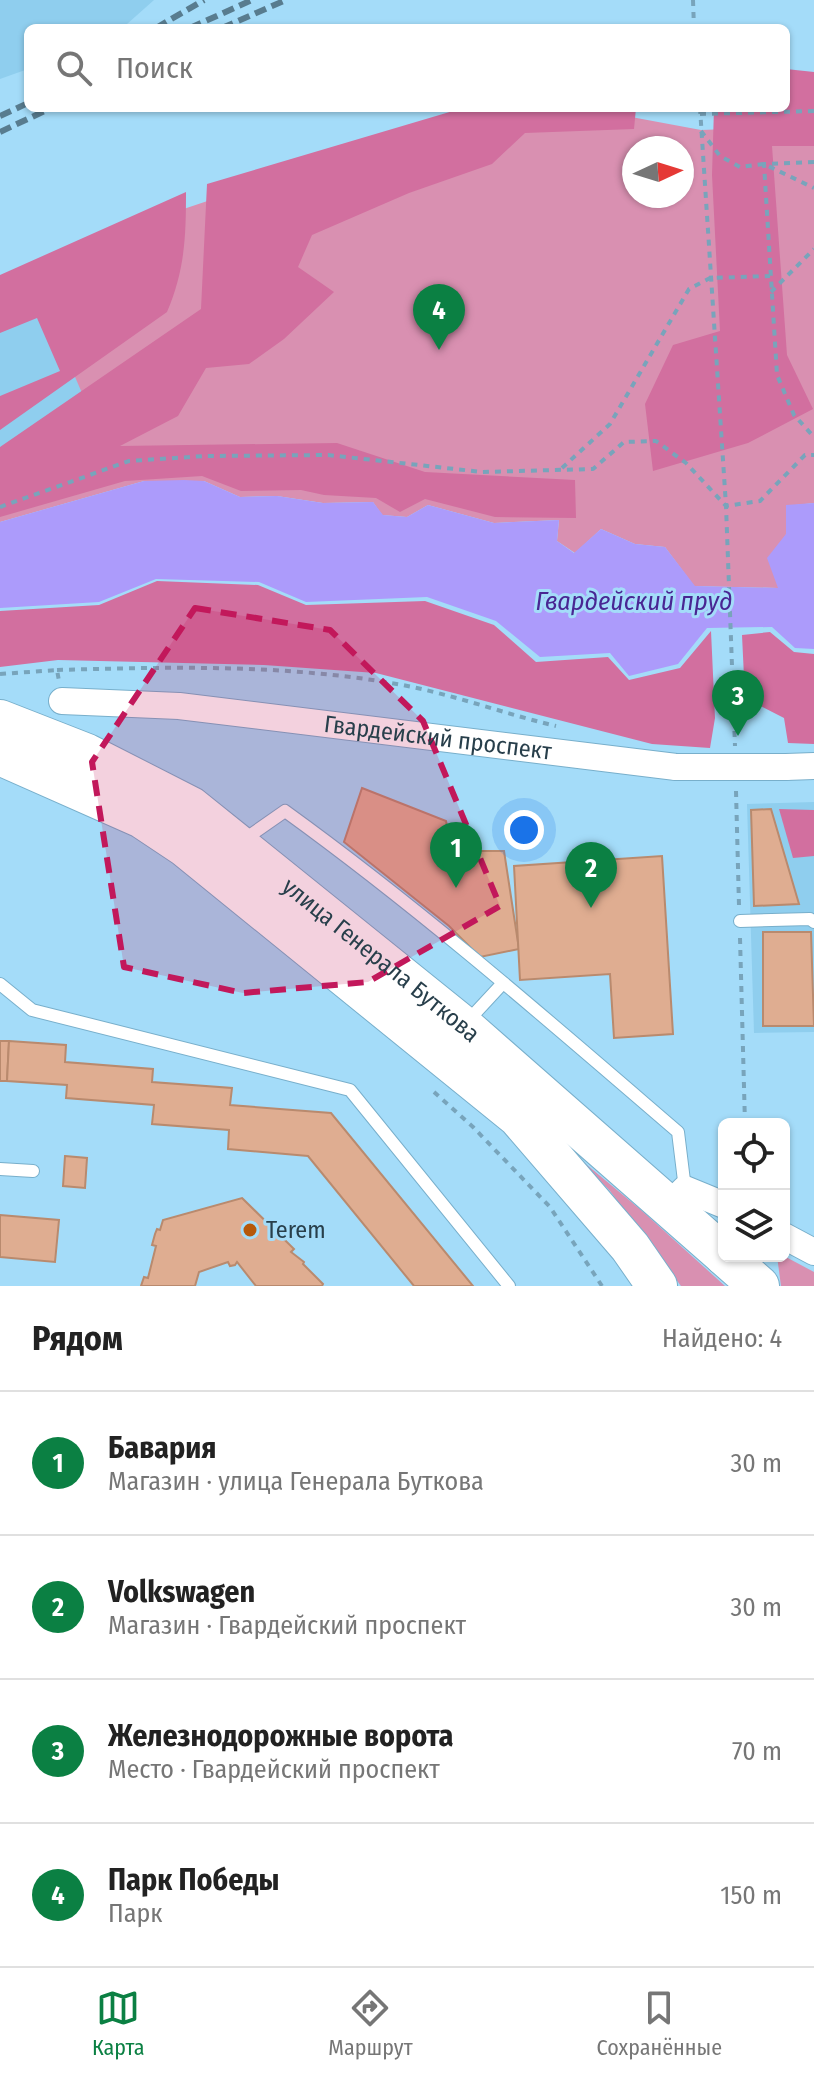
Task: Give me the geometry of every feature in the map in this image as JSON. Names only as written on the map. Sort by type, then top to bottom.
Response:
[{"type":"main road","name":"улица Генерала Буткова","points":[[0,720],[87,754],[191,807],[676,1198],[741,1266]]},
{"type":"main road","name":"улица Генерала Буткова","points":[[0,755],[142,818],[184,846],[518,1117],[630,1247],[657,1286]]},
{"type":"street","name":"Гвардейский проспект","points":[[62,701],[179,706],[676,767],[814,766]]},
{"type":"street","points":[[676,1198],[718,1204]]},
{"type":"street","points":[[790,1239],[814,1252]]},
{"type":"lane","points":[[237,844],[285,811],[503,983],[678,1132],[676,1198]]},
{"type":"lane","points":[[740,921],[810,919],[814,922]]},
{"type":"lane","points":[[463,1026],[503,983]]},
{"type":"lane","points":[[0,984],[32,1010],[350,1090],[509,1286]]},
{"type":"lane","points":[[0,1169],[33,1171]]},
{"type":"path","points":[[693,0],[694,24]]},
{"type":"path","points":[[790,111],[814,111]]},
{"type":"path","points":[[700,112],[726,506],[735,752]]},
{"type":"path","points":[[701,130],[720,156],[740,167],[814,162]]},
{"type":"path","points":[[764,164],[814,188]]},
{"type":"path","points":[[764,164],[777,375],[794,415],[814,437]]},
{"type":"path","points":[[770,293],[814,249]]},
{"type":"path","points":[[561,470],[610,424],[689,289],[710,278],[770,276]]},
{"type":"path","points":[[0,507],[129,461],[205,456],[328,455],[482,472],[593,469],[624,442],[656,441],[686,463],[726,506]]},
{"type":"path","points":[[726,506],[760,501],[805,455],[814,455]]},
{"type":"path","points":[[57,670],[274,668],[394,683],[564,728]]},
{"type":"path","points":[[736,783],[745,1118]]},
{"type":"path","points":[[431,1089],[473,1127],[550,1207],[602,1286]]},
{"type":"highlighted area","points":[[195,608],[330,630],[423,721],[500,906],[368,982],[243,993],[124,967],[92,762]]},
{"type":"shaded area","points":[[0,0],[154,0],[127,24],[24,24],[24,70],[0,79]]},
{"type":"shaded area","points":[[790,69],[814,72],[814,146],[772,146],[787,355],[813,409],[748,443],[653,471],[645,404],[673,345],[720,331],[712,175],[714,112],[790,112]]},
{"type":"shaded area","points":[[450,112],[636,112],[634,129],[525,133],[492,164],[409,193],[312,235],[298,267],[334,292],[284,339],[249,364],[206,368],[178,416],[120,446],[337,443],[425,472],[575,480],[576,518],[495,517],[425,499],[400,512],[376,498],[324,495],[301,490],[241,491],[202,476],[125,481],[0,517],[0,447],[201,309],[207,184]]},
{"type":"shaded area","points":[[528,112],[604,112],[701,130],[814,126],[814,503],[787,506],[778,588],[694,586],[665,547],[635,544],[601,529],[575,553],[557,541],[559,520],[494,523],[428,505],[407,517],[382,515],[373,502],[323,503],[277,496],[240,497],[204,481],[144,481],[0,522],[0,474],[99,432],[28,269],[94,239],[459,117]]},
{"type":"shaded area","points":[[186,192],[183,253],[178,282],[167,312],[0,430],[0,396],[60,371],[37,318],[0,333],[0,275]]},
{"type":"shaded area","points":[[28,269],[100,432],[0,474],[0,282]]},
{"type":"shaded area","points":[[157,581],[258,585],[306,605],[425,601],[494,625],[536,662],[608,657],[629,680],[680,668],[711,631],[715,718],[710,748],[652,744],[376,673],[264,665],[58,660],[0,667],[0,611],[99,605]]},
{"type":"shaded area","points":[[770,632],[794,652],[814,654],[814,744],[788,743],[784,718],[745,698],[742,635]]},
{"type":"shaded area","points":[[814,802],[814,1032],[754,1033],[747,804]]},
{"type":"shaded area","points":[[779,809],[814,810],[814,856],[793,858]]},
{"type":"shaded area","points":[[575,1155],[725,1286],[681,1286],[610,1191]]},
{"type":"shaded area","points":[[790,1259],[814,1272],[814,1286],[781,1286],[778,1262],[790,1262]]},
{"type":"water","name":"Гвардейский пруд","points":[[144,481],[204,481],[240,497],[277,496],[323,503],[373,502],[383,515],[407,517],[428,505],[494,523],[559,520],[557,541],[574,553],[601,529],[635,544],[665,547],[695,586],[778,588],[767,558],[786,534],[786,505],[814,503],[814,649],[795,648],[772,627],[707,628],[678,664],[629,676],[610,653],[540,657],[496,621],[427,597],[306,602],[259,582],[156,579],[99,602],[0,608],[0,522]]},
{"type":"building","points":[[362,788],[446,821],[449,836],[464,834],[466,851],[504,851],[519,949],[480,957],[449,926],[344,842]]},
{"type":"building","points":[[771,809],[799,904],[754,906],[751,810]]},
{"type":"building","points":[[662,856],[673,1034],[614,1038],[610,974],[520,980],[514,866]]},
{"type":"building","points":[[763,932],[811,932],[814,1026],[763,1026]]},
{"type":"building","points":[[0,1041],[9,1041],[7,1081],[0,1081]]},
{"type":"building","points":[[9,1041],[66,1045],[65,1062],[153,1069],[152,1082],[232,1088],[230,1105],[331,1113],[473,1286],[414,1286],[308,1156],[228,1149],[229,1130],[152,1124],[154,1105],[66,1098],[67,1085],[7,1081]]},
{"type":"building","points":[[65,1156],[87,1158],[85,1188],[63,1186]]},
{"type":"building","points":[[242,1198],[294,1249],[291,1252],[304,1262],[322,1286],[256,1286],[237,1262],[230,1266],[228,1262],[199,1272],[195,1286],[141,1286],[144,1277],[148,1278],[156,1246],[152,1245],[163,1220]]},
{"type":"building","points":[[0,1215],[59,1220],[55,1262],[0,1257]]},
{"type":"railway","points":[[163,24],[204,0]]},
{"type":"railway","points":[[199,24],[252,0]]},
{"type":"railway","points":[[231,24],[286,0]]},
{"type":"railway","points":[[0,116],[24,105]]},
{"type":"railway","points":[[0,132],[42,112]]},
{"type":"place","name":"Парк Победы","points":[[439,350]]},
{"type":"place","name":"Железнодорожные ворота","points":[[738,736]]},
{"type":"place","name":"Бавария","points":[[456,888]]},
{"type":"place","name":"Volkswagen","points":[[591,908]]},
{"type":"place","name":"Terem","points":[[250,1230]]}]
